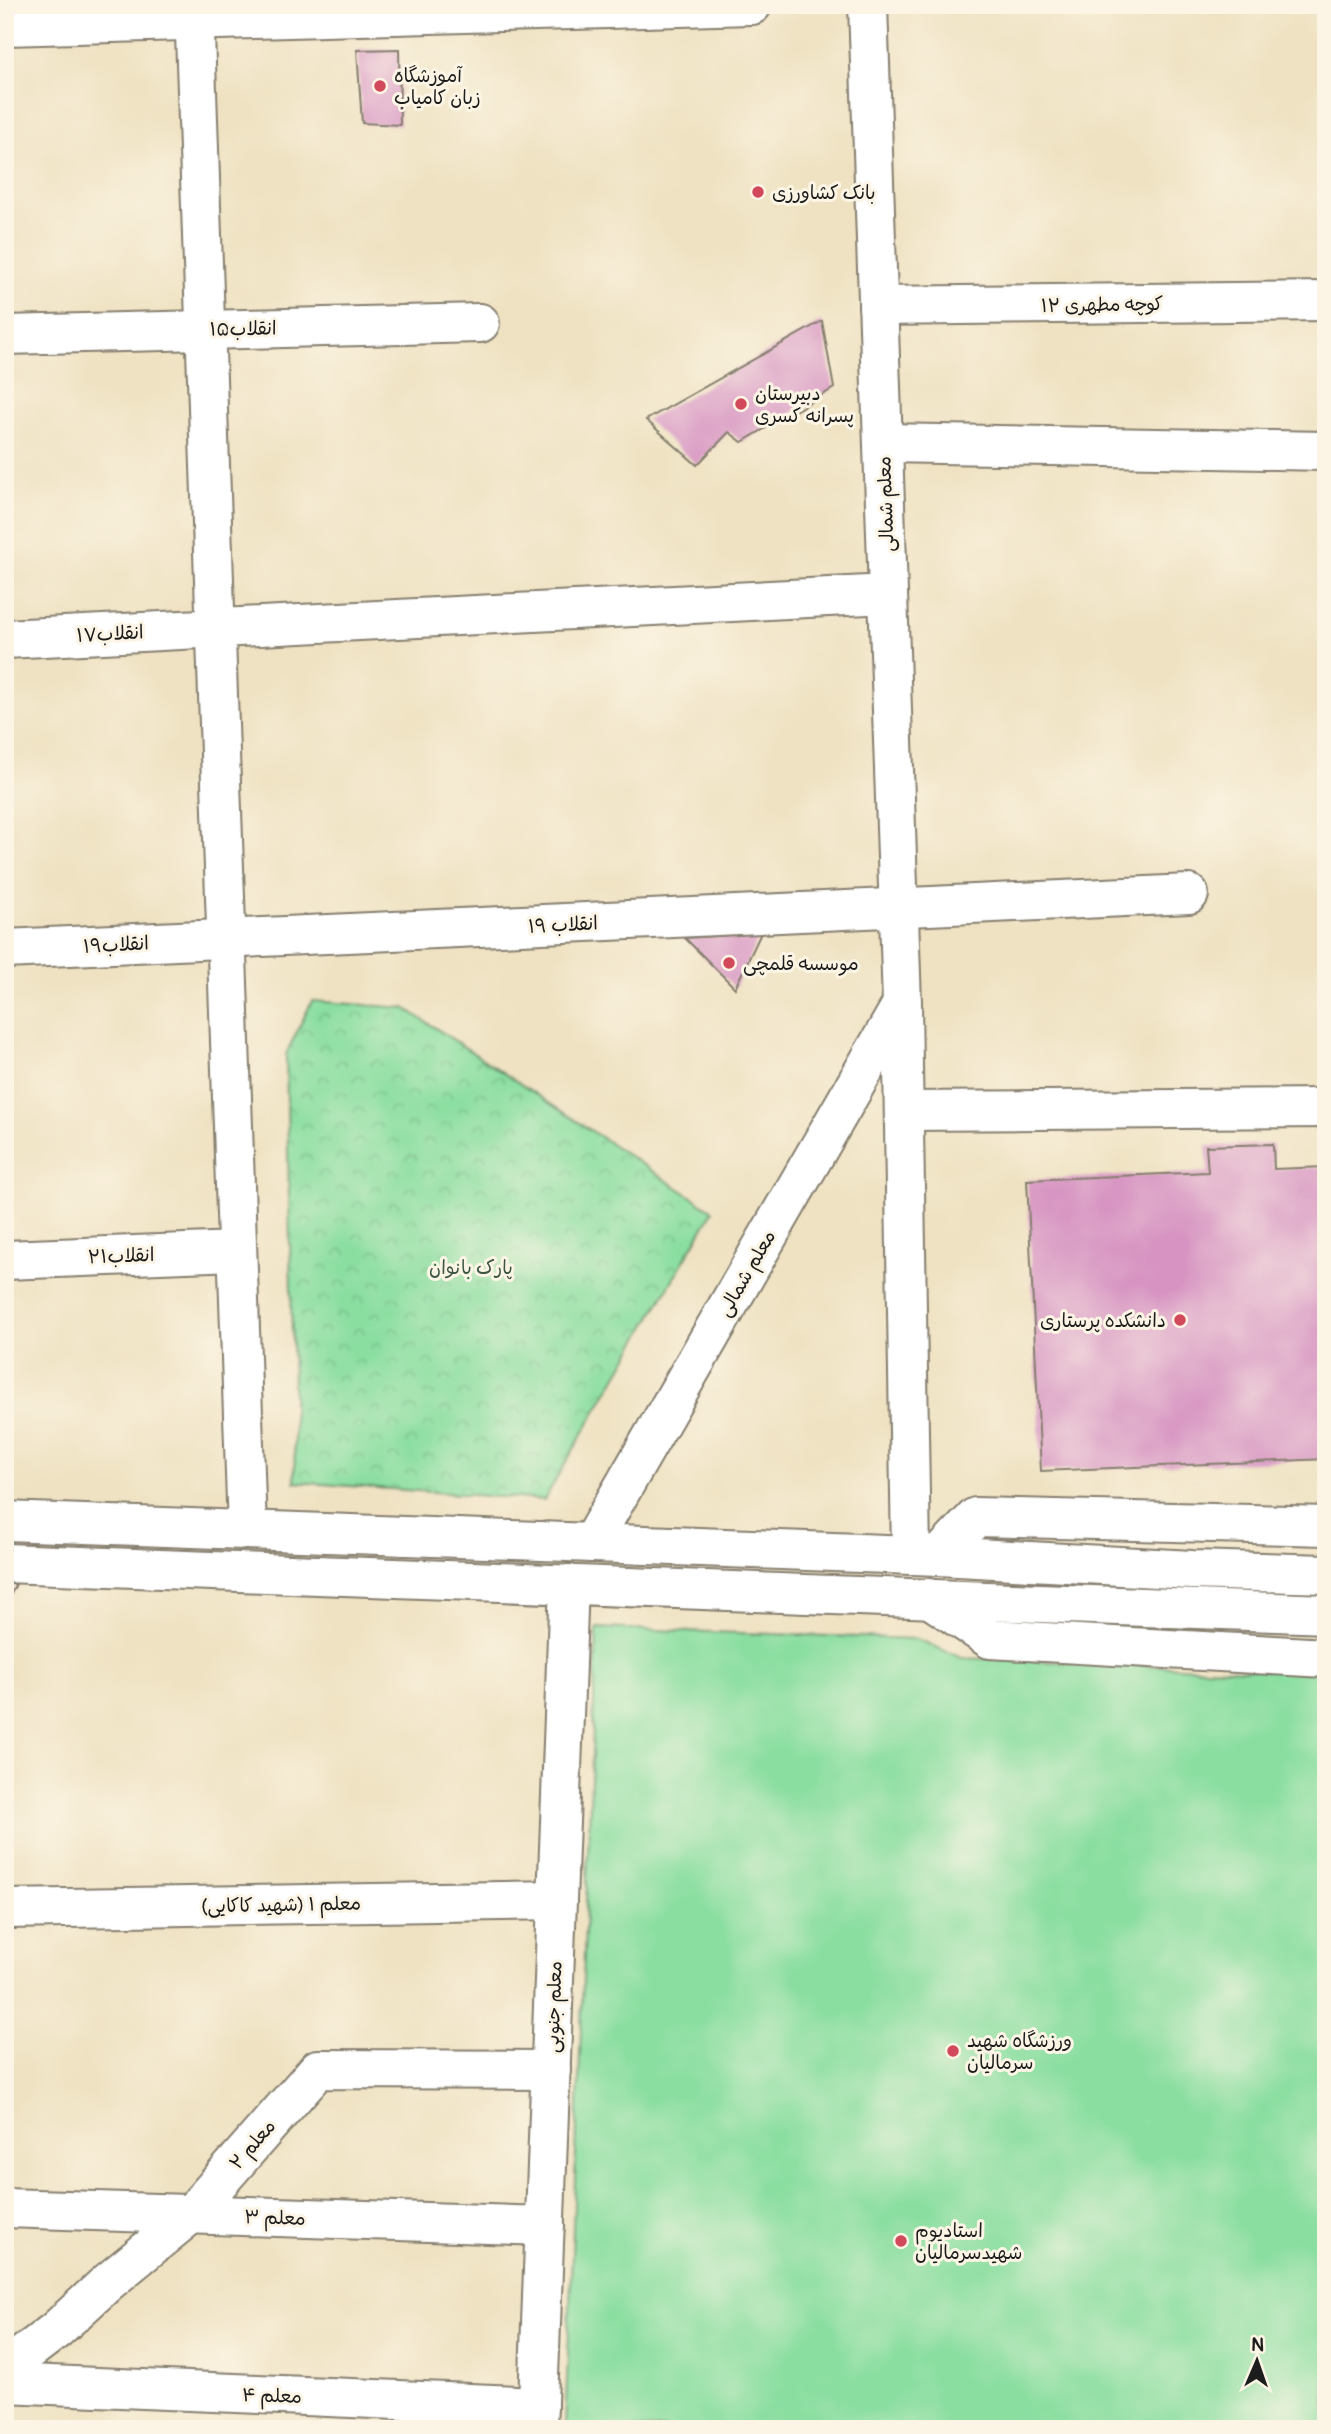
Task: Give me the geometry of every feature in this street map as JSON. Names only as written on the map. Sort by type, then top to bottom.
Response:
[{"type":"street","points":[[5,26],[194,13],[752,5]]},
{"type":"street","name":"معلم شمالی","points":[[868,5],[904,1111],[925,1555]]},
{"type":"street","points":[[194,13],[247,1530]]},
{"type":"street","name":"کوچه مطهری ۱۲","points":[[878,306],[1326,301]]},
{"type":"street","name":"انقلاب۱۵","points":[[5,335],[480,323]]},
{"type":"street","points":[[883,443],[1326,451]]},
{"type":"street","name":"انقلاب۱۷","points":[[5,639],[888,594]]},
{"type":"street","name":"انقلاب ۱۹","points":[[226,939],[1189,894]]},
{"type":"street","name":"انقلاب۱۹","points":[[5,949],[226,939]]},
{"type":"street","name":"معلم شمالی","points":[[591,1543],[902,1004]]},
{"type":"street","points":[[904,1111],[1326,1108]]},
{"type":"street","name":"انقلاب۲۱","points":[[5,1260],[237,1251]]},
{"type":"street","points":[[925,1555],[976,1517],[1326,1526]]},
{"type":"street","points":[[5,1521],[925,1555],[1192,1570],[1326,1574]]},
{"type":"street","points":[[5,1563],[1326,1614]]},
{"type":"street","name":"معلم جنوبی","points":[[537,2418],[569,1584]]},
{"type":"street","points":[[929,1598],[990,1639],[1326,1658]]},
{"type":"street","name":"معلم ۱ (شهید کاکایی)","points":[[5,1909],[557,1900]]},
{"type":"street","name":"معلم ۲","points":[[5,2364],[14,2362],[56,2330],[107,2283],[191,2214],[318,2069],[551,2070]]},
{"type":"street","name":"معلم ۳","points":[[5,2208],[545,2225]]},
{"type":"street","name":"معلم ۴","points":[[5,2383],[537,2418]]},
{"type":"green space","name":"پارک بانوان","points":[[312,1001],[405,1008],[713,1211],[544,1500],[295,1482],[286,1054]]},
{"type":"green space","name":"ورزشگاه شهید سرمالیان","points":[[597,1628],[917,1639],[962,1658],[1326,1673],[1326,2429],[565,2429]]},
{"type":"building","name":"آموزشگاه زبان کامیاب","points":[[399,49],[400,125],[362,123],[357,50]]},
{"type":"building","name":"دبیرستان پسرانه کسری","points":[[822,321],[834,388],[742,442],[729,432],[697,465],[646,420]]},
{"type":"building","name":"موسسه قلمچی","points":[[761,933],[735,988],[685,938]]},
{"type":"building","name":"دانشکده پرستاری","points":[[1273,1144],[1274,1169],[1326,1167],[1326,1459],[1041,1471],[1027,1180],[1208,1172],[1206,1146]]},
{"type":"building","points":[[5,1584],[16,1584],[5,1606]]},
{"type":"place","name":"آموزشگاه زبان کامیاب","points":[[380,86]]},
{"type":"place","name":"بانک کشاورزی","points":[[758,192]]},
{"type":"place","name":"دبیرستان پسرانه کسری","points":[[741,404]]},
{"type":"place","name":"موسسه قلمچی","points":[[729,963]]},
{"type":"place","name":"دانشکده پرستاری","points":[[1180,1320]]},
{"type":"place","name":"ورزشگاه شهید سرمالیان","points":[[953,2051]]},
{"type":"place","name":"استادیوم شهیدسرمالیان","points":[[901,2241]]}]
